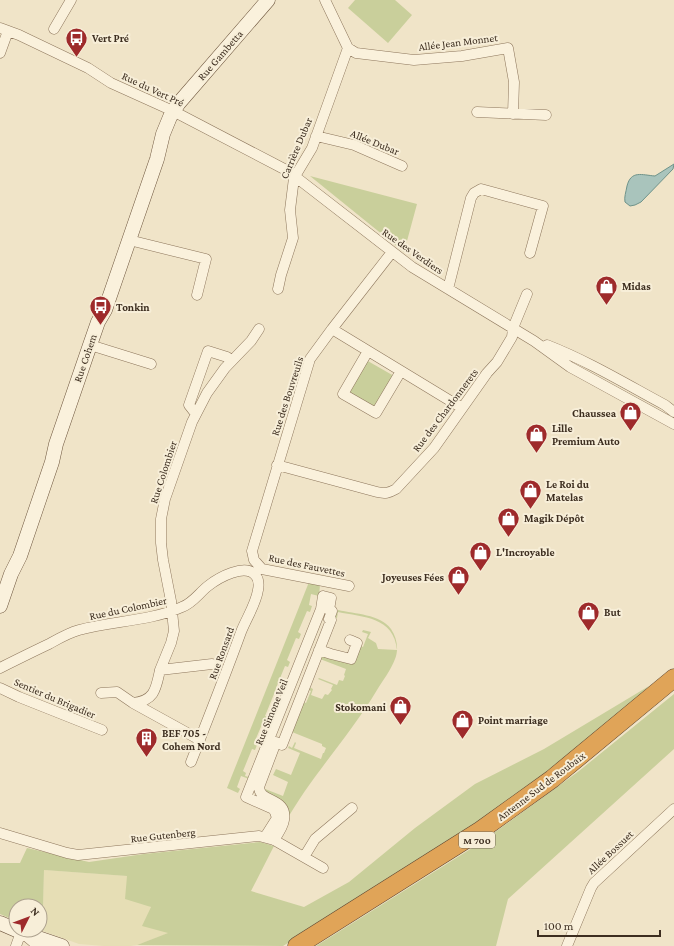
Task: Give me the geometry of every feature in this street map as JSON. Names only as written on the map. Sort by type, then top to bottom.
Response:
[{"type":"highway","name":"Antenne Sud de Roubaix","points":[[297,946],[448,852],[501,816],[552,779],[673,685]]},
{"type":"highway","name":"Antenne Sud de Roubaix","points":[[308,946],[463,849],[503,822],[595,752],[673,685]]},
{"type":"street","points":[[54,29],[71,0]]},
{"type":"street","name":"Rue Gambetta","points":[[173,111],[268,0]]},
{"type":"street","points":[[325,0],[348,48]]},
{"type":"street","points":[[0,53],[4,30]]},
{"type":"street","name":"Rue du Vert Pré","points":[[4,30],[18,35],[88,68],[111,83],[173,111],[295,175]]},
{"type":"street","name":"Allée Jean Monnet","points":[[348,48],[356,53],[414,60],[462,56],[508,48],[514,82],[513,114]]},
{"type":"street","name":"Carrière Dubar","points":[[278,289],[293,238],[290,210],[295,175],[310,151],[348,48]]},
{"type":"street","name":"Rue Cohem","points":[[0,606],[11,574],[20,556],[90,345],[98,322],[104,312],[157,159],[163,134],[173,111]]},
{"type":"street","points":[[477,112],[546,115]]},
{"type":"street","name":"Allée Dubar","points":[[316,136],[354,145],[402,166]]},
{"type":"street","name":"Rue des Verdiers","points":[[295,175],[412,267],[513,328],[570,366],[674,424]]},
{"type":"street","points":[[448,289],[471,198],[478,190],[481,189],[543,206],[530,253]]},
{"type":"street","points":[[129,240],[206,259],[197,295]]},
{"type":"street","name":"Rue des Bouvreuils","points":[[258,571],[252,550],[307,366],[314,353],[392,252]]},
{"type":"street","name":"Rue des Chardonnerets","points":[[278,465],[384,494],[396,489],[434,448],[497,362],[512,337],[513,328],[527,294]]},
{"type":"street","points":[[332,329],[462,408]]},
{"type":"street","name":"Rue Colombier","points":[[172,611],[163,560],[161,537],[161,519],[165,499],[196,414],[212,384],[231,360],[251,341],[259,330]]},
{"type":"street","name":"Rue des Verdiers","points":[[524,335],[574,356],[665,405],[674,412]]},
{"type":"street","points":[[90,345],[151,364]]},
{"type":"street","name":"Rue Colombier","points":[[196,414],[190,405],[208,351],[227,357],[231,360]]},
{"type":"street","points":[[368,351],[343,394],[376,413],[401,371]]},
{"type":"street","name":"Rue du Colombier","points":[[0,668],[73,632],[118,621],[172,611],[188,604],[207,586],[230,574],[244,570],[258,571]]},
{"type":"street","name":"Rue des Fauvettes","points":[[258,571],[268,570],[349,586]]},
{"type":"street","name":"Rue Ronsard","points":[[191,762],[229,668],[244,623],[257,594],[259,584],[258,571]]},
{"type":"street","points":[[327,597],[330,582]]},
{"type":"street","points":[[323,596],[332,598],[329,610],[332,611],[329,619],[331,620],[286,743],[276,742],[258,787],[261,795],[278,803],[284,811],[284,822],[270,838],[277,818],[276,814],[273,809],[246,797],[321,609],[323,596]]},
{"type":"street","points":[[133,703],[145,700],[153,694],[160,670],[173,637],[172,611]]},
{"type":"street","points":[[319,650],[351,659],[356,646]]},
{"type":"street","name":"Rue Ronsard","points":[[160,670],[212,664]]},
{"type":"street","name":"Sentier du Brigadier","points":[[0,688],[19,698],[102,730]]},
{"type":"street","points":[[102,693],[117,692],[133,703],[200,740]]},
{"type":"street","points":[[304,857],[315,839],[352,808]]},
{"type":"street","name":"Allée Bossuet","points":[[567,946],[594,883],[674,809]]},
{"type":"street","name":"Rue Gutenberg","points":[[0,833],[67,853],[84,855],[254,836],[270,838],[323,868]]},
{"type":"street","points":[[28,938],[38,946]]},
{"type":"street","points":[[31,938],[45,946]]},
{"type":"street","points":[[39,938],[62,946]]},
{"type":"shaded area","points":[[44,870],[128,876],[169,933],[137,945],[130,946],[79,944],[48,933],[48,898],[43,898]]},
{"type":"green space","points":[[355,0],[395,0],[412,15],[388,43],[348,8]]},
{"type":"green space","points":[[310,176],[417,204],[404,252]]},
{"type":"green space","points":[[366,360],[394,376],[377,406],[372,408],[350,394],[348,389]]},
{"type":"green space","points":[[309,582],[320,585],[319,596],[311,594],[309,605],[312,606],[310,612],[307,611],[298,632],[301,634],[299,639],[296,638],[287,660],[290,662],[288,667],[285,666],[276,688],[279,690],[277,695],[274,694],[265,716],[268,717],[266,723],[263,722],[254,743],[257,745],[255,750],[252,749],[243,771],[246,773],[245,776],[252,778],[252,780],[241,776],[237,787],[240,789],[238,793],[227,788]]},
{"type":"green space","points":[[338,610],[374,617],[386,624],[395,636],[397,650],[395,639],[384,625],[376,620],[338,612],[337,618],[335,618]]},
{"type":"green space","points":[[363,630],[371,632],[368,638],[376,643],[378,649],[397,650],[391,667],[366,707],[306,789],[285,823],[260,787],[283,796],[288,782],[273,775],[276,769],[291,775],[300,753],[288,748],[289,746],[292,748],[295,742],[294,748],[321,759],[324,753],[326,748],[322,746],[322,744],[292,732],[302,702],[306,703],[311,691],[307,689],[309,687],[313,689],[311,695],[322,699],[325,694],[328,695],[332,690],[333,685],[318,679],[319,678],[337,685],[339,680],[343,681],[345,676],[346,669],[320,659],[326,647],[350,657],[355,645],[363,647],[368,634],[362,632]]},
{"type":"green space","points":[[649,686],[595,739],[420,863],[283,946],[137,945],[168,933],[142,926],[151,907],[125,899],[127,876],[44,870],[43,898],[8,898],[8,918],[0,914],[0,863],[20,863],[27,848],[89,862],[144,854],[260,842],[274,846],[251,891],[304,907],[349,882],[415,828],[475,784],[544,749]]},
{"type":"green space","points":[[674,694],[674,749],[508,899],[496,946],[316,946],[480,843],[579,771]]},
{"type":"water","points":[[674,164],[673,169],[641,202],[630,206],[625,202],[627,186],[631,178],[638,175],[655,176]]},
{"type":"place","name":"Vert Pré","points":[[77,58]]},
{"type":"place","name":"Midas","points":[[607,306]]},
{"type":"place","name":"Tonkin","points":[[100,326]]},
{"type":"place","name":"Chaussea","points":[[631,432]]},
{"type":"place","name":"Lille Premium Auto","points":[[536,454]]},
{"type":"place","name":"Le Roi du Matelas","points":[[530,510]]},
{"type":"place","name":"Magik Dépôt","points":[[508,538]]},
{"type":"place","name":"L'Incroyable","points":[[481,572]]},
{"type":"place","name":"Joyeuses Fées","points":[[459,596]]},
{"type":"place","name":"But","points":[[589,632]]},
{"type":"place","name":"Stokomani","points":[[401,726]]},
{"type":"place","name":"Point marriage","points":[[463,740]]},
{"type":"place","name":"BEF 705 - Cohem Nord","points":[[147,758]]}]
